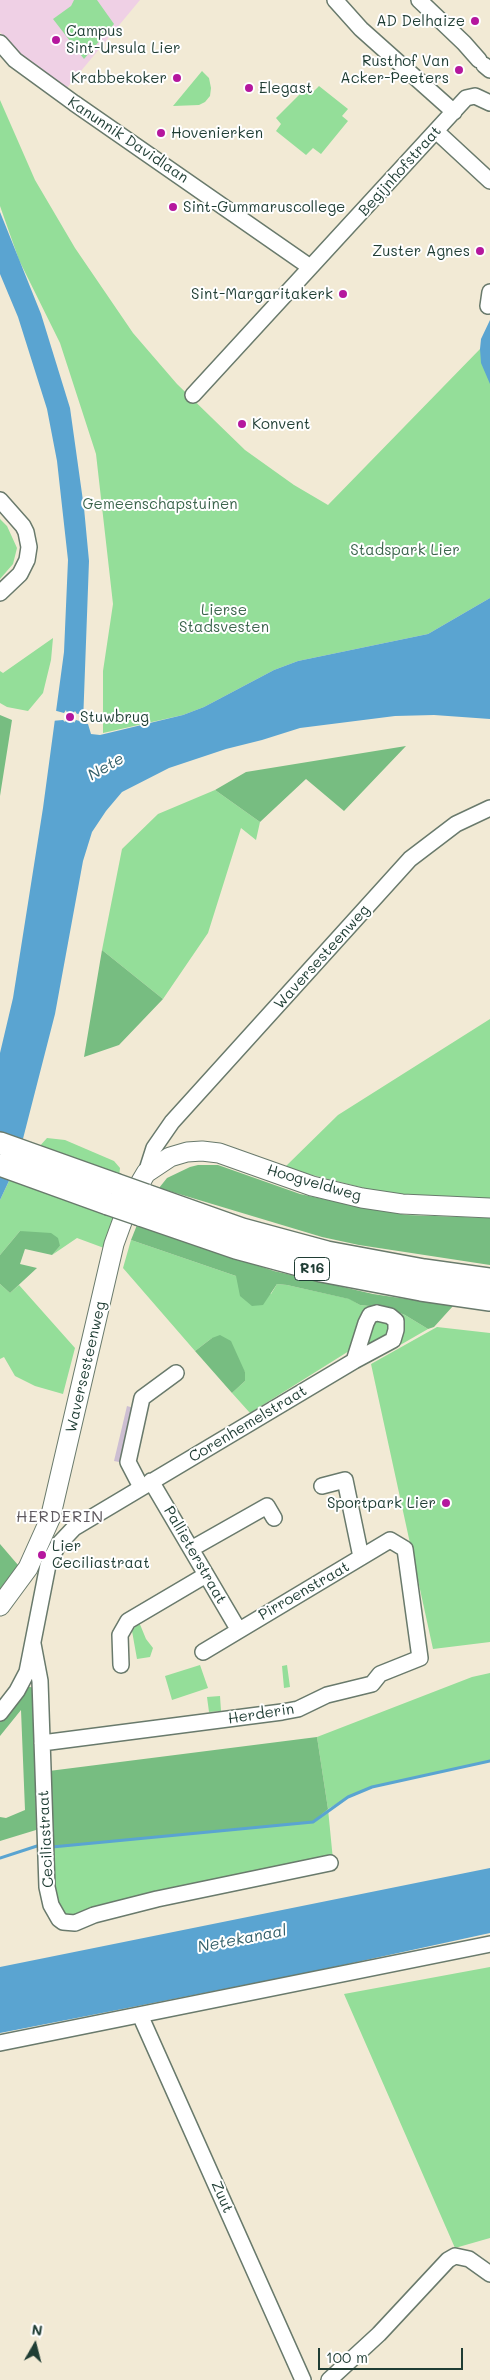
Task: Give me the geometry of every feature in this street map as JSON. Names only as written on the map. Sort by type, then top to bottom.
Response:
[{"type":"highway","name":"R16","points":[[0,1143],[30,1165],[143,1205],[236,1248],[312,1269],[376,1283],[490,1300]]},
{"type":"highway","name":"R16","points":[[0,1165],[30,1165]]},
{"type":"highway","name":"R16","points":[[143,1205],[328,1252],[424,1270],[490,1279]]},
{"type":"main road","name":"Hoogveldweg","points":[[146,1173],[158,1163],[178,1155],[202,1151],[219,1153],[312,1186],[362,1198],[402,1204],[490,1208]]},
{"type":"main road","name":"Waversesteenweg","points":[[0,1606],[28,1568],[50,1519],[114,1244],[130,1200],[146,1173]]},
{"type":"street","points":[[336,0],[360,30],[454,112]]},
{"type":"street","points":[[419,0],[484,65]]},
{"type":"street","name":"Kanunnik Davidlaan","points":[[0,43],[15,60],[74,103],[310,267]]},
{"type":"street","name":"Begijnhofstraat","points":[[193,396],[468,97],[477,97],[490,103]]},
{"type":"street","points":[[436,131],[490,181]]},
{"type":"street","points":[[0,500],[23,526],[28,539],[27,560],[20,574],[0,593]]},
{"type":"street","name":"Waversesteenweg","points":[[146,1173],[154,1148],[169,1126],[410,859],[456,824],[490,808]]},
{"type":"street","points":[[169,1126],[172,1143],[178,1155]]},
{"type":"street","name":"Corenhemelstraat","points":[[40,1597],[48,1565],[58,1545],[74,1528],[354,1361]]},
{"type":"street","points":[[146,1484],[128,1462],[142,1398],[176,1373]]},
{"type":"street","points":[[322,1486],[343,1473],[360,1557]]},
{"type":"street","name":"Pallieterstraat","points":[[146,1484],[191,1549],[238,1629]]},
{"type":"street","points":[[191,1549],[267,1506],[274,1518]]},
{"type":"street","points":[[50,1519],[74,1528]]},
{"type":"street","name":"Pirroenstraat","points":[[203,1652],[238,1629],[390,1540],[405,1549]]},
{"type":"street","name":"Herderin","points":[[42,1743],[282,1712],[298,1709],[327,1696],[372,1684],[380,1674],[420,1658],[405,1549]]},
{"type":"street","points":[[121,1665],[120,1635],[128,1621],[206,1574]]},
{"type":"street","name":"Ceciliastraat","points":[[40,1597],[33,1644],[40,1682],[47,1887],[55,1915],[63,1922],[75,1923],[94,1915],[157,1899],[330,1863]]},
{"type":"street","points":[[0,1713],[23,1681],[33,1644]]},
{"type":"street","points":[[0,2043],[490,1944]]},
{"type":"street","name":"Zuut","points":[[140,2015],[303,2380]]},
{"type":"street","points":[[330,2380],[372,2340],[448,2260],[455,2256],[469,2259],[490,2274]]},
{"type":"shaded area","name":"Campus Sint-Ursula Lier","points":[[0,0],[140,0],[66,89],[12,48],[0,32]]},
{"type":"shaded area","points":[[127,1406],[137,1409],[124,1463],[114,1461]]},
{"type":"green space","points":[[74,0],[97,0],[114,24],[84,59],[53,19],[71,6]]},
{"type":"green space","points":[[202,71],[209,78],[210,96],[199,105],[173,106]]},
{"type":"green space","points":[[319,86],[348,109],[342,116],[348,121],[321,154],[313,148],[306,155],[276,131],[281,124],[276,118],[307,87],[313,92]]},
{"type":"green space","points":[[0,100],[35,180],[75,248],[133,333],[177,384],[245,450],[294,485],[328,505],[480,349],[490,342],[490,598],[428,634],[298,661],[274,670],[204,707],[183,715],[103,733],[103,671],[113,604],[96,454],[60,343],[19,260],[0,206]]},
{"type":"green space","points":[[0,519],[7,526],[17,548],[13,564],[0,579]]},
{"type":"green space","points":[[53,638],[51,660],[43,693],[28,711],[7,707],[0,703],[0,671],[3,673]]},
{"type":"green space","points":[[0,715],[12,720],[0,796]]},
{"type":"green space","points":[[406,746],[344,811],[306,779],[260,822],[215,790],[246,772]]},
{"type":"green space","points":[[215,790],[260,822],[256,840],[241,828],[208,933],[163,999],[102,950],[122,849],[158,814]]},
{"type":"green space","points":[[102,950],[163,999],[119,1045],[84,1057]]},
{"type":"green space","points":[[490,1019],[490,1201],[424,1198],[368,1189],[284,1168],[338,1115]]},
{"type":"green space","points":[[47,1138],[65,1140],[114,1161],[120,1168],[119,1177],[38,1148]]},
{"type":"green space","points":[[198,1165],[218,1165],[300,1194],[360,1207],[407,1215],[490,1218],[490,1265],[359,1245],[322,1237],[159,1188],[167,1178]]},
{"type":"green space","points":[[10,1179],[114,1215],[104,1248],[77,1238],[52,1255],[60,1246],[20,1231],[0,1255],[0,1200]]},
{"type":"green space","points":[[137,1225],[274,1271],[373,1294],[453,1306],[434,1327],[428,1329],[405,1315],[388,1308],[360,1305],[349,1299],[287,1285],[277,1284],[263,1305],[252,1306],[240,1296],[236,1276],[131,1240]]},
{"type":"green space","points":[[20,1231],[51,1233],[58,1238],[60,1246],[52,1255],[25,1249],[20,1264],[37,1268],[10,1293],[0,1284],[0,1255]]},
{"type":"green space","points":[[131,1240],[236,1276],[271,1294],[277,1284],[350,1299],[360,1305],[388,1308],[405,1315],[428,1329],[369,1363],[349,1351],[250,1413],[232,1393],[245,1381],[245,1372],[212,1338],[195,1351],[123,1268]]},
{"type":"green space","points":[[0,1284],[10,1293],[19,1285],[75,1348],[63,1394],[35,1386],[15,1376],[4,1357],[0,1359]]},
{"type":"green space","name":"Sportpark Lier","points":[[437,1327],[490,1333],[490,1642],[433,1649],[371,1364]]},
{"type":"green space","points":[[220,1335],[231,1341],[245,1372],[245,1381],[232,1393],[195,1351],[212,1338]]},
{"type":"green space","points":[[0,1544],[18,1565],[0,1589]]},
{"type":"green space","points":[[139,1622],[146,1639],[153,1648],[150,1657],[137,1659],[132,1631]]},
{"type":"green space","points":[[200,1665],[208,1688],[172,1700],[165,1676]]},
{"type":"green space","points":[[287,1665],[290,1687],[284,1688],[282,1666]]},
{"type":"green space","points":[[490,1673],[490,1761],[372,1787],[348,1797],[328,1809],[317,1737],[472,1677]]},
{"type":"green space","points":[[25,1686],[35,1688],[36,1830],[0,1841],[0,1817],[6,1818],[25,1810],[21,1710],[0,1736],[0,1718]]},
{"type":"green space","points":[[220,1696],[221,1711],[209,1712],[207,1697]]},
{"type":"green space","points":[[317,1737],[328,1809],[313,1822],[52,1847],[49,1771]]},
{"type":"green space","points":[[328,1809],[333,1860],[75,1918],[63,1915],[57,1904],[52,1847],[313,1822]]},
{"type":"green space","points":[[490,1967],[490,2238],[455,2248],[344,1994]]},
{"type":"water","name":"Nete","points":[[0,212],[41,314],[70,408],[84,508],[89,561],[83,723],[88,724],[91,734],[100,735],[183,715],[204,707],[274,670],[298,661],[428,634],[490,598],[490,719],[434,715],[395,716],[300,728],[226,749],[169,768],[122,792],[92,832],[83,861],[55,1014],[16,1166],[0,1200],[0,1053],[13,998],[43,808],[64,652],[68,560],[57,461],[47,409],[18,317],[0,274]]},
{"type":"water","points":[[490,320],[490,384],[481,363],[480,349],[481,339]]},
{"type":"water","name":"Netekanaal","points":[[490,1868],[490,1933],[311,1972],[0,2033],[0,1967]]},
{"type":"pier","name":"Stuwbrug","points":[[53,710],[64,713],[66,710],[67,713],[73,714],[75,711],[77,714],[87,712],[86,721],[90,724],[76,720],[74,723],[73,720],[66,720],[65,722],[63,720],[51,721]]},
{"type":"waterway","points":[[52,1847],[313,1822],[348,1797],[372,1787],[490,1761]]},
{"type":"waterway","points":[[0,1858],[37,1846]]},
{"type":"place","name":"AD Delhaize","points":[[475,21]]},
{"type":"place","name":"Campus Sint-Ursula Lier","points":[[56,40]]},
{"type":"place","name":"Rusthof Van Acker-Peeters","points":[[459,70]]},
{"type":"place","name":"Krabbekoker","points":[[177,78]]},
{"type":"place","name":"Elegast","points":[[249,88]]},
{"type":"place","name":"Hovenierken","points":[[161,133]]},
{"type":"place","name":"Sint-Gummaruscollege","points":[[173,207]]},
{"type":"place","name":"Zuster Agnes","points":[[480,251]]},
{"type":"place","name":"Sint-Margaritakerk","points":[[343,294]]},
{"type":"place","name":"Konvent","points":[[242,424]]},
{"type":"place","name":"Stuwbrug","points":[[70,717]]},
{"type":"place","name":"Sportpark Lier","points":[[446,1503]]},
{"type":"place","name":"Lier Ceciliastraat","points":[[42,1555]]},
{"type":"district","name":"HERDERIN","points":[[60,1517]]},
{"type":"park label","name":"Gemeenschapstuinen","points":[[160,504]]},
{"type":"park label","name":"Stadspark Lier","points":[[405,550]]},
{"type":"park label","name":"Lierse Stadsvesten","points":[[224,618]]}]
